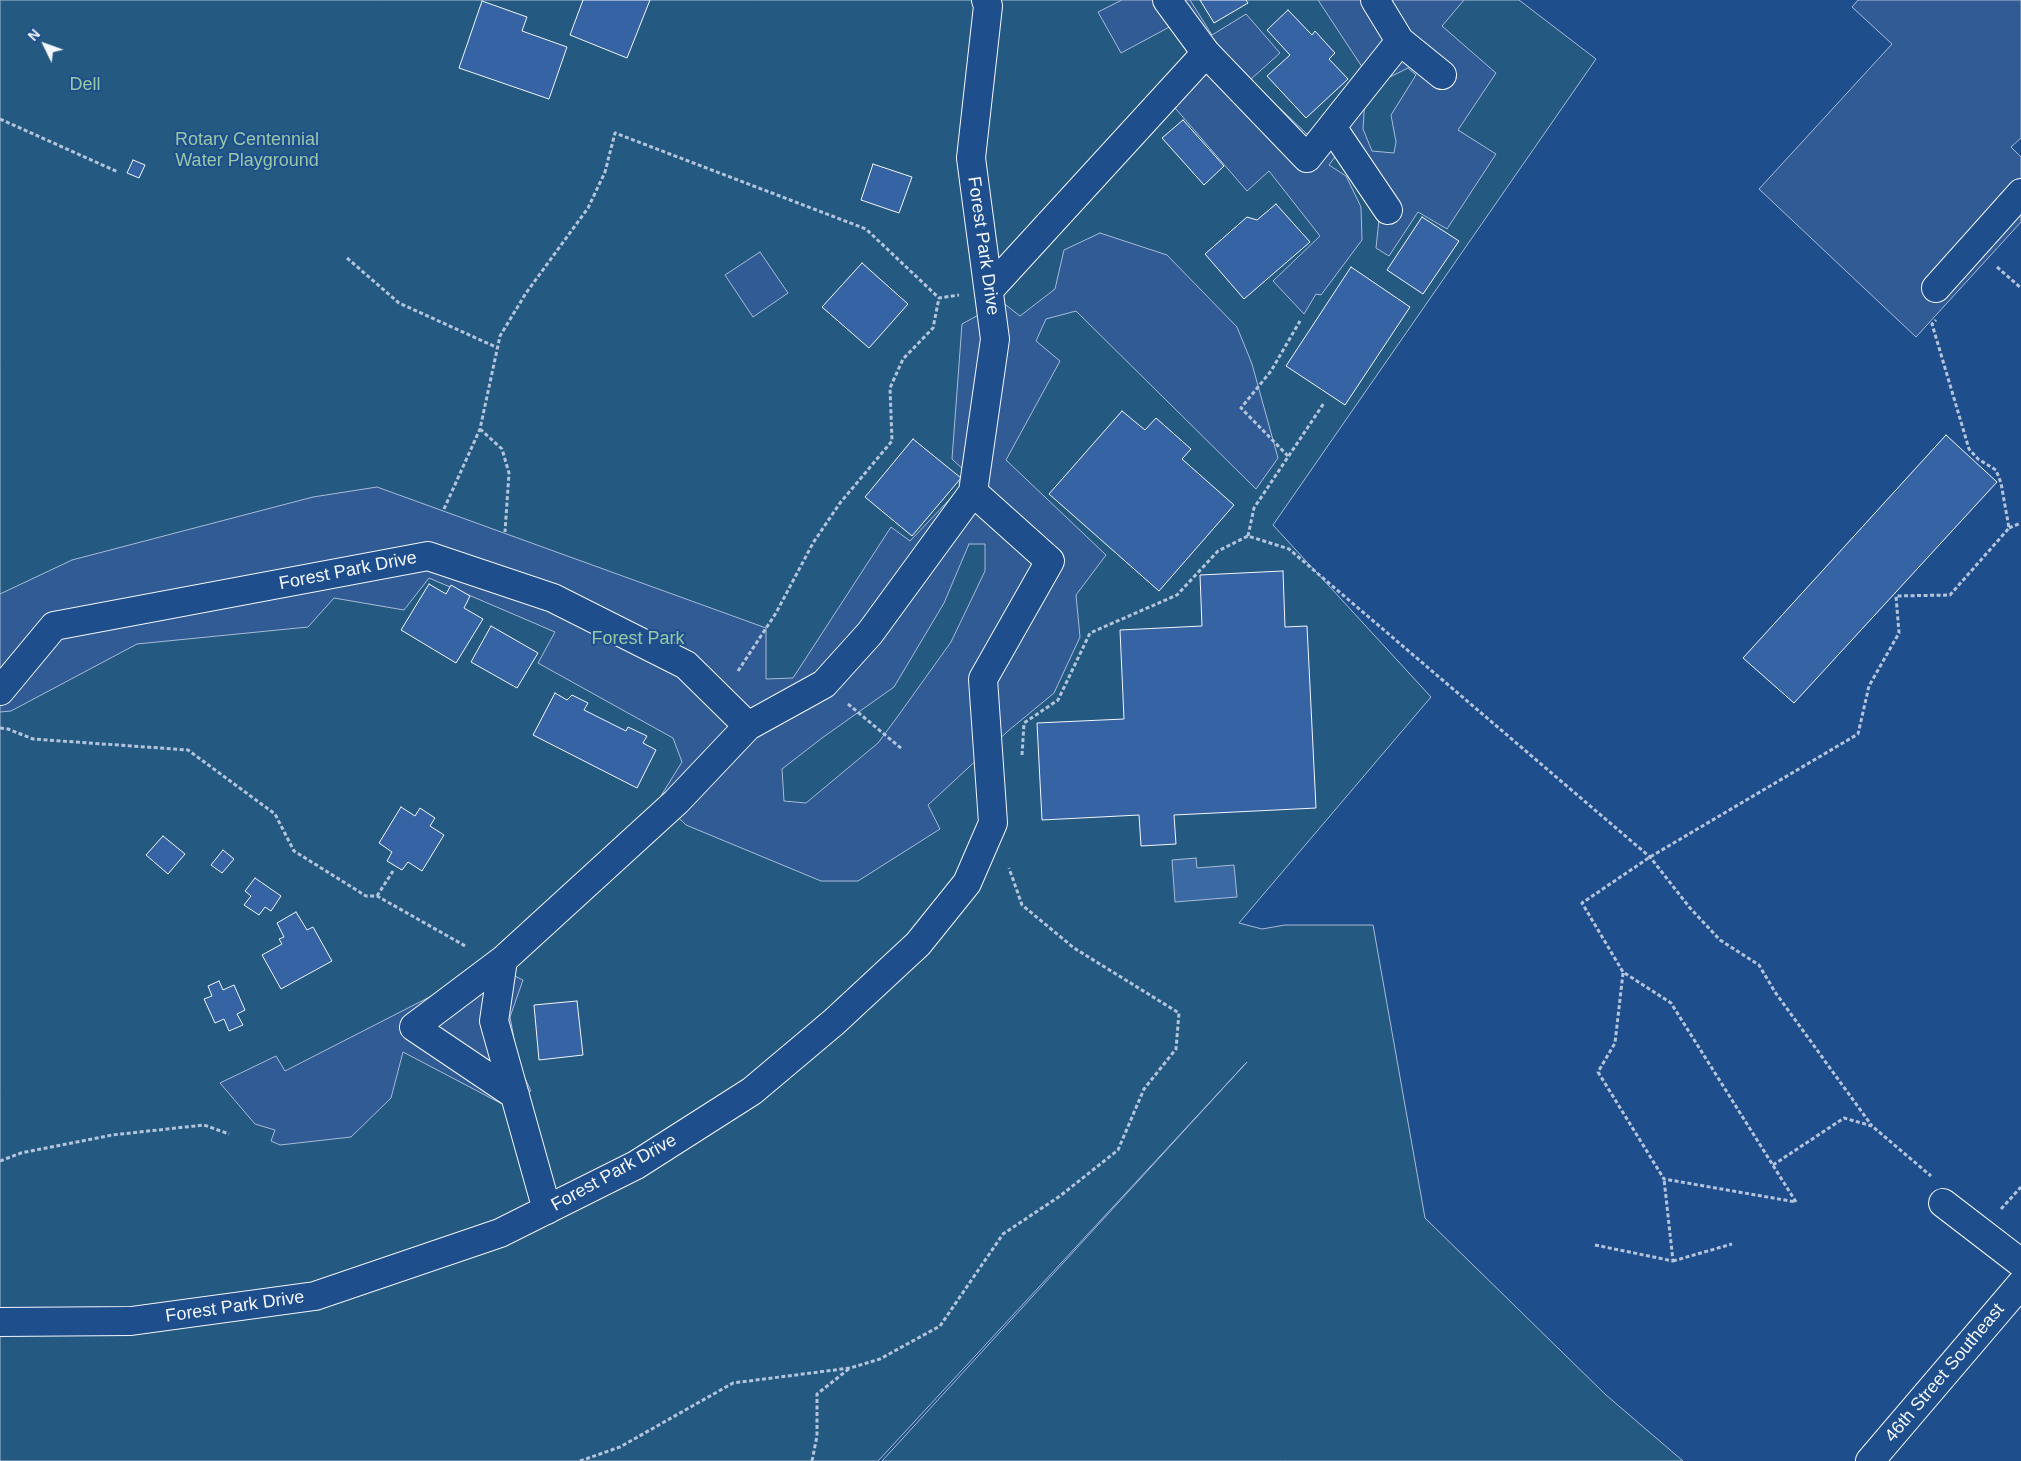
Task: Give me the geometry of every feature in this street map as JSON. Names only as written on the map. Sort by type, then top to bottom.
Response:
[{"type":"street","name":"Forest Park Drive","points":[[0,1322],[131,1321],[315,1296],[500,1233],[636,1165],[752,1091],[834,1022],[918,944],[967,883],[993,823],[983,679],[1050,560],[973,492],[996,339],[971,158],[988,6],[986,0]]},
{"type":"street","points":[[1167,0],[1206,53],[1307,158],[1400,41]]},
{"type":"street","points":[[1376,0],[1400,41],[1442,75]]},
{"type":"street","points":[[989,290],[1206,53]]},
{"type":"street","points":[[1332,127],[1388,210]]},
{"type":"street","points":[[1936,288],[2021,193]]},
{"type":"street","points":[[515,1095],[414,1027],[503,960],[676,802],[748,726],[824,684],[870,634],[973,492]]},
{"type":"street","name":"Forest Park Drive","points":[[0,691],[54,626],[428,556],[552,598],[686,665],[748,726]]},
{"type":"street","points":[[503,960],[494,1020],[547,1210]]},
{"type":"street","points":[[1941,1192],[2021,1263]]},
{"type":"street","name":"46th Street Southeast","points":[[1870,1461],[2021,1284]]},
{"type":"path","points":[[0,119],[118,172]]},
{"type":"path","points":[[444,509],[480,429],[500,336],[526,293],[588,208],[605,172],[615,133],[866,228],[939,298]]},
{"type":"path","points":[[347,258],[399,303],[498,348]]},
{"type":"path","points":[[1936,288],[1952,302],[1932,324],[1960,418],[1970,449],[1978,459],[1996,470],[2001,483],[2009,528]]},
{"type":"path","points":[[939,298],[989,290]]},
{"type":"path","points":[[719,698],[776,613],[818,535],[840,503],[892,440],[890,388],[903,359],[933,328],[939,298]]},
{"type":"path","points":[[1288,456],[1241,408],[1271,370],[1300,322]]},
{"type":"path","points":[[1248,536],[1254,508],[1324,403]]},
{"type":"path","points":[[480,429],[502,449],[509,473],[505,532]]},
{"type":"path","points":[[1664,1179],[1796,1202],[1672,1003],[1624,972],[1582,903],[1650,857],[1858,734],[1869,686],[1899,633],[1896,596],[1950,595],[2009,528],[2021,523]]},
{"type":"path","points":[[1022,758],[1024,723],[1058,700],[1090,633],[1177,595],[1218,551],[1248,536],[1289,549],[1650,857],[1690,908],[1720,940],[1759,965],[1780,1000],[1872,1126],[1941,1192]]},
{"type":"path","points":[[824,684],[902,749]]},
{"type":"path","points":[[0,728],[8,728],[34,739],[188,750],[275,814],[294,850],[366,896],[377,896],[472,950],[503,960]]},
{"type":"path","points":[[580,1461],[620,1447],[733,1383],[850,1368],[880,1359],[940,1326],[1003,1234],[1060,1196],[1118,1150],[1144,1090],[1176,1048],[1179,1013],[1074,948],[1022,905],[993,823]]},
{"type":"path","points":[[377,896],[393,871]]},
{"type":"path","points":[[1624,972],[1615,1042],[1598,1072],[1664,1179],[1673,1261]]},
{"type":"path","points":[[1773,1165],[1844,1118],[1872,1126]]},
{"type":"path","points":[[0,1161],[21,1154],[112,1135],[204,1125],[229,1134]]},
{"type":"path","points":[[1995,1216],[2021,1187]]},
{"type":"path","points":[[1595,1244],[1673,1261],[1732,1244]]},
{"type":"path","points":[[812,1461],[817,1436],[817,1394],[850,1368]]},
{"type":"green space","name":"Forest Park","points":[[0,0],[1519,0],[1596,59],[1273,525],[1431,697],[1239,923],[1262,929],[1285,925],[1373,925],[1425,1218],[1606,1395],[1683,1461],[882,1461],[1247,1062],[878,1461],[0,1461]]},
{"type":"shaded area","points":[[1122,0],[1190,0],[1212,35],[1246,14],[1280,53],[1250,80],[1307,134],[1370,79],[1318,0],[1464,0],[1442,26],[1496,73],[1458,130],[1496,154],[1447,229],[1418,212],[1389,256],[1376,248],[1379,220],[1369,182],[1338,153],[1329,165],[1346,176],[1361,207],[1362,240],[1321,295],[1316,294],[1304,314],[1273,281],[1320,236],[1269,171],[1247,191],[1176,109],[1158,94],[1200,54],[1175,24],[1121,53],[1098,12]],"holes":[[[1408,68],[1416,75],[1391,115],[1396,142],[1394,153],[1372,151],[1363,129],[1365,97],[1386,79]]]},
{"type":"shaded area","points":[[1858,0],[2021,0],[2021,138],[2011,147],[2021,157],[2021,222],[1916,337],[1759,189],[1892,44],[1852,7]]},
{"type":"shaded area","points":[[1100,233],[1167,255],[1237,327],[1252,364],[1278,458],[1256,489],[1076,311],[1046,319],[1036,341],[1060,361],[1006,460],[1106,555],[1076,595],[1080,637],[1054,693],[1008,731],[928,805],[940,829],[858,881],[821,881],[686,825],[659,799],[682,762],[673,738],[538,663],[555,632],[429,578],[404,610],[334,598],[308,627],[137,644],[11,711],[0,712],[0,594],[72,560],[313,497],[377,487],[766,628],[766,679],[793,678],[891,527],[910,541],[966,482],[966,472],[952,459],[962,324],[1002,302],[1020,316],[1055,289],[1064,250]],"holes":[[[969,544],[985,544],[985,571],[951,642],[878,743],[806,803],[784,801],[782,769],[894,687],[944,603]]]},
{"type":"shaded area","points":[[760,252],[788,293],[753,317],[725,275]]},
{"type":"shaded area","points":[[1196,858],[1197,868],[1234,865],[1237,897],[1175,902],[1172,860]]},
{"type":"shaded area","points":[[492,965],[523,980],[510,1017],[519,1066],[531,1091],[504,1105],[403,1052],[391,1098],[351,1137],[280,1145],[271,1141],[275,1130],[255,1124],[220,1083],[276,1056],[285,1071]]},
{"type":"building","points":[[583,0],[650,0],[627,58],[570,35]]},
{"type":"building","points":[[1200,0],[1246,0],[1248,3],[1214,23]]},
{"type":"building","points":[[482,1],[527,17],[522,31],[567,47],[549,99],[459,68]]},
{"type":"building","points":[[1288,10],[1312,35],[1315,31],[1335,53],[1329,59],[1348,79],[1306,118],[1267,76],[1290,55],[1267,30]]},
{"type":"building","points":[[1183,120],[1224,166],[1204,185],[1162,138]]},
{"type":"building","points":[[133,160],[145,165],[139,178],[127,173]]},
{"type":"building","points":[[873,164],[912,177],[899,213],[861,200]]},
{"type":"building","points":[[1276,204],[1310,242],[1244,299],[1205,254],[1247,217],[1257,220]]},
{"type":"building","points":[[1422,217],[1459,241],[1423,294],[1387,270]]},
{"type":"building","points":[[862,263],[908,304],[869,348],[822,307]]},
{"type":"building","points":[[1351,267],[1410,307],[1345,405],[1286,366]]},
{"type":"building","points":[[1122,411],[1145,430],[1156,418],[1191,449],[1182,459],[1234,505],[1159,591],[1049,494]]},
{"type":"building","points":[[1946,435],[1997,482],[1794,703],[1743,658]]},
{"type":"building","points":[[913,439],[961,478],[912,536],[865,497]]},
{"type":"building","points":[[1283,571],[1285,627],[1307,626],[1316,808],[1174,815],[1176,844],[1141,846],[1139,815],[1042,820],[1037,723],[1124,719],[1120,630],[1202,626],[1200,575]]},
{"type":"building","points":[[429,584],[446,594],[451,585],[470,596],[464,608],[483,619],[456,663],[401,630]]},
{"type":"building","points":[[491,626],[538,653],[517,688],[471,662]]},
{"type":"building","points":[[555,693],[567,700],[572,695],[588,703],[584,710],[626,731],[628,727],[647,736],[643,743],[656,750],[637,788],[533,735]]},
{"type":"building","points":[[401,807],[415,816],[420,808],[435,818],[430,826],[444,835],[422,871],[408,862],[402,870],[387,861],[392,852],[379,843]]},
{"type":"building","points":[[163,836],[185,854],[168,874],[146,855]]},
{"type":"building","points":[[223,850],[234,859],[222,873],[211,865]]},
{"type":"building","points":[[255,878],[281,896],[271,911],[265,907],[259,915],[244,905],[251,896],[245,891]]},
{"type":"building","points":[[296,912],[307,930],[313,927],[332,961],[281,989],[262,955],[282,944],[279,939],[284,937],[277,923]]},
{"type":"building","points":[[219,981],[223,990],[234,985],[245,1010],[237,1014],[243,1025],[229,1031],[224,1019],[215,1023],[204,999],[212,996],[208,986]]},
{"type":"building","points":[[577,1001],[583,1055],[539,1060],[534,1005]]},
{"type":"park label","name":"Dell","points":[[85,85]]},
{"type":"park label","name":"Rotary Centennial Water Playground","points":[[247,150]]}]
